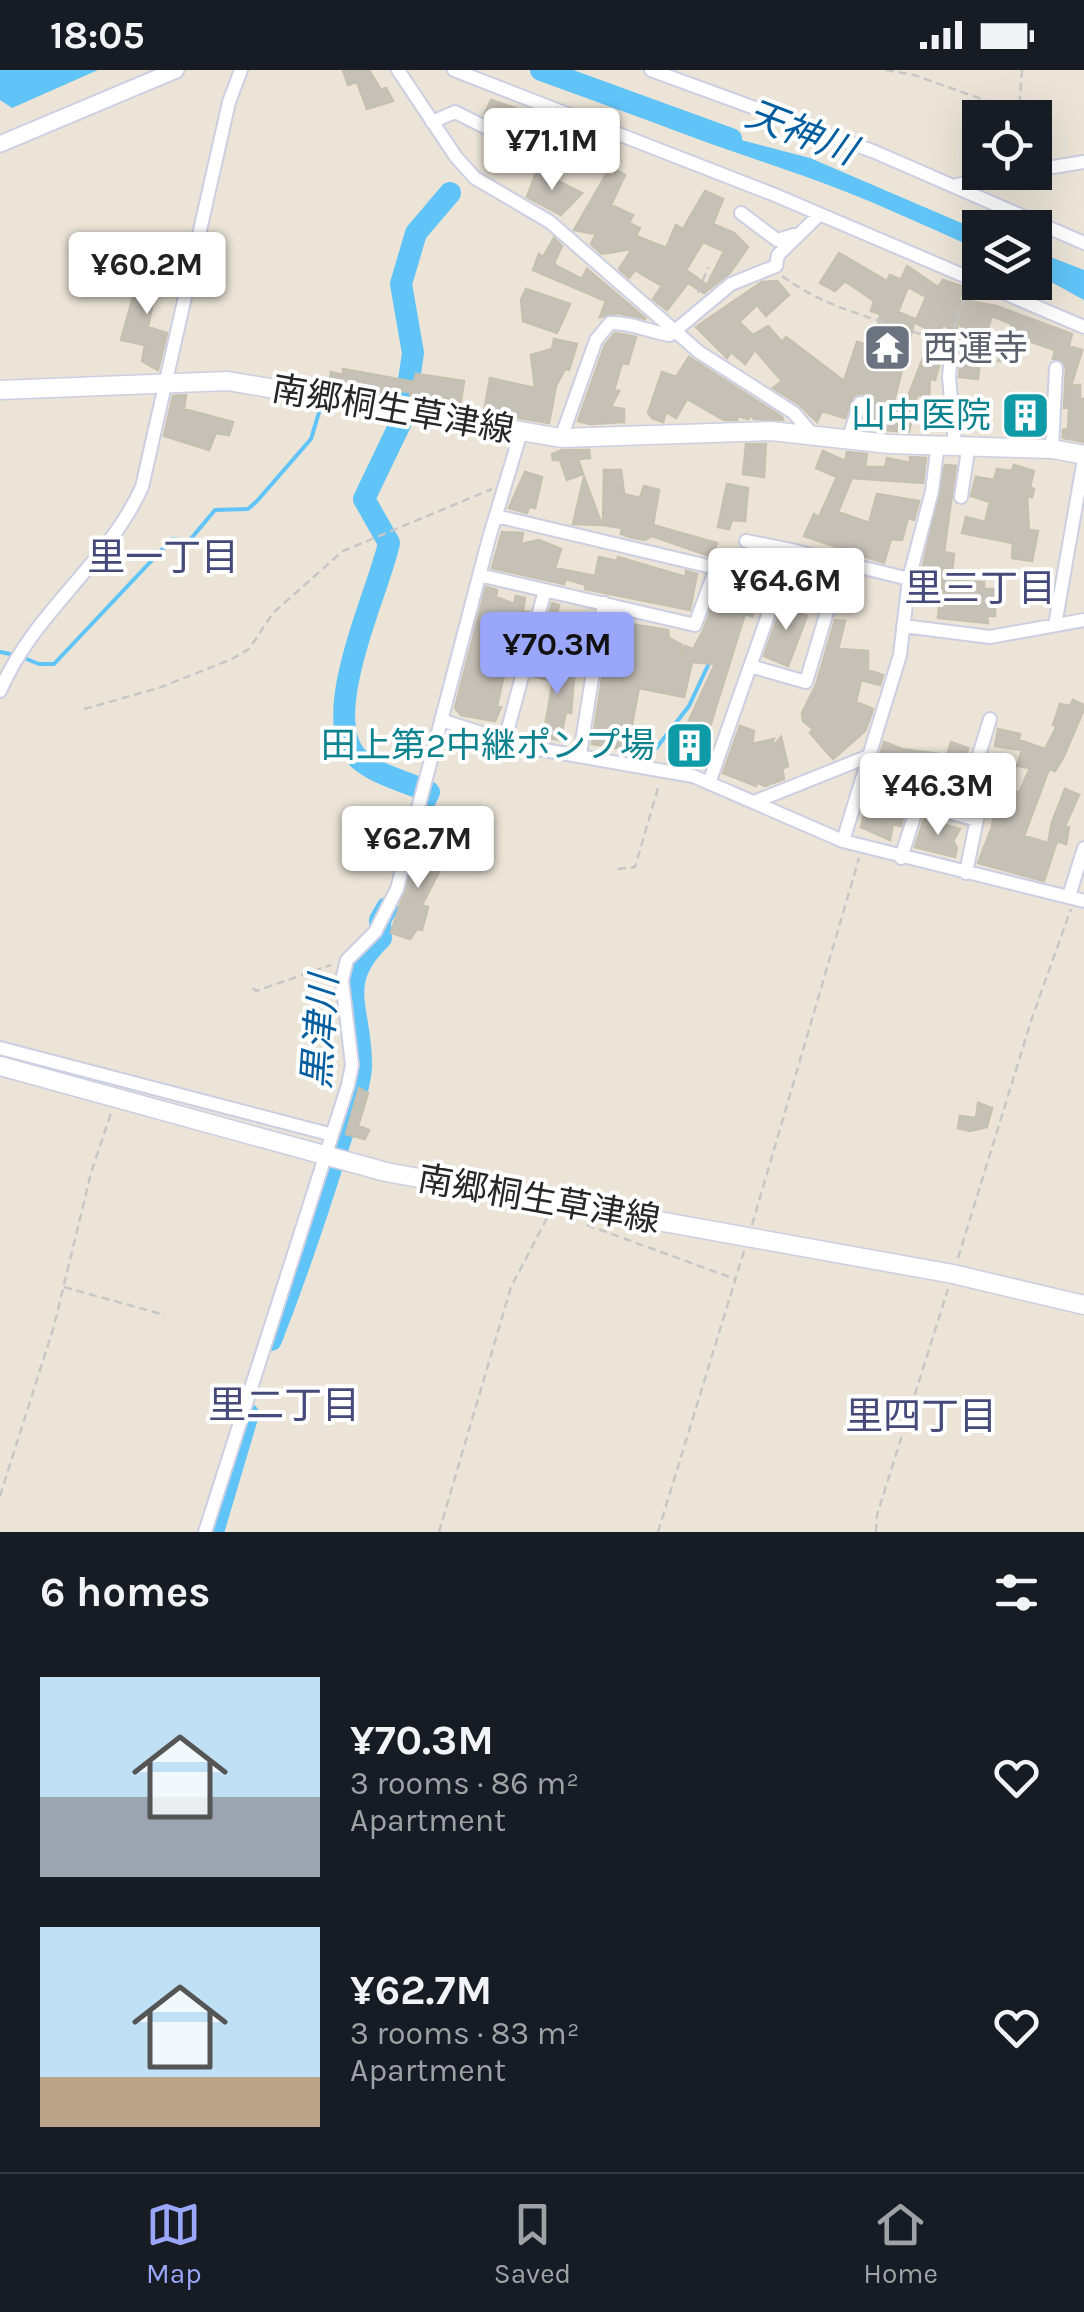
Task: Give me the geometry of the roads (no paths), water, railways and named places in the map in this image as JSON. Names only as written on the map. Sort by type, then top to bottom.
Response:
[{"type":"main road","name":"南郷桐生草津線","points":[[0,390],[228,381],[561,438],[812,433],[889,444],[1052,449],[1084,457]]},
{"type":"main road","name":"南郷桐生草津線","points":[[0,1066],[386,1172],[953,1274],[1084,1306]]},
{"type":"street","points":[[0,144],[176,70]]},
{"type":"street","points":[[0,691],[22,648],[99,558],[130,514],[142,487],[228,102],[241,70]]},
{"type":"street","points":[[398,70],[475,178],[550,222],[699,352],[794,413],[812,433]]},
{"type":"street","points":[[454,70],[820,214],[1084,327]]},
{"type":"street","points":[[651,70],[957,185],[1084,243]]},
{"type":"street","points":[[432,122],[455,112],[495,132]]},
{"type":"street","points":[[1052,167],[1084,162]]},
{"type":"street","points":[[957,185],[962,184]]},
{"type":"street","points":[[741,213],[777,240],[796,234]]},
{"type":"street","points":[[561,438],[596,340],[610,323],[624,322],[642,331],[670,335],[731,284],[776,266],[778,254],[820,214]]},
{"type":"street","points":[[952,344],[949,377],[961,497]]},
{"type":"street","points":[[1052,449],[1056,368]]},
{"type":"street","points":[[849,438],[860,403]]},
{"type":"street","points":[[205,1532],[352,1065],[342,980],[347,960],[375,932],[397,890],[479,575],[521,432]]},
{"type":"street","points":[[843,842],[900,654],[909,579],[932,491],[954,444]]},
{"type":"street","points":[[1055,625],[1080,503],[1084,457]]},
{"type":"street","points":[[479,575],[695,625],[716,568],[496,516]]},
{"type":"street","points":[[746,541],[909,579]]},
{"type":"street","points":[[709,783],[791,550]]},
{"type":"street","points":[[750,666],[806,682],[832,595],[782,576]]},
{"type":"street","points":[[505,740],[545,590]]},
{"type":"street","points":[[580,754],[604,604]]},
{"type":"street","points":[[903,626],[990,637],[1084,620]]},
{"type":"street","points":[[966,873],[985,779],[979,755],[990,719]]},
{"type":"street","points":[[441,720],[505,740],[663,769],[709,783],[843,842],[1076,898],[1084,848]]},
{"type":"street","points":[[754,802],[867,763],[917,777]]},
{"type":"street","points":[[901,858],[918,804],[977,820]]},
{"type":"street","points":[[0,1048],[329,1134]]},
{"type":"water","points":[[0,70],[98,70],[12,108],[0,100]]},
{"type":"water","points":[[553,70],[568,70],[669,121],[810,158],[962,223],[962,242],[846,192],[642,117]]},
{"type":"water","points":[[1052,258],[1084,270],[1084,300],[1052,282]]},
{"type":"waterway","name":"天神川","points":[[541,70],[731,139]]},
{"type":"waterway","name":"黒津川","points":[[406,400],[413,353],[401,284],[416,233],[450,193]]},
{"type":"waterway","points":[[24,658],[54,664],[172,539],[189,541],[215,510],[248,509],[311,439],[320,409]]},
{"type":"waterway","name":"黒津川","points":[[401,422],[364,499],[389,543],[354,654],[344,716],[348,740],[359,759],[383,774],[429,792],[415,821]]},
{"type":"waterway","points":[[0,652],[15,655]]},
{"type":"waterway","points":[[647,760],[689,706],[710,661]]},
{"type":"waterway","name":"黒津川","points":[[271,1340],[358,1087],[361,1066],[354,984],[366,954],[381,938],[380,920],[387,908]]},
{"type":"waterway","name":"黒津川","points":[[213,1532],[248,1414]]},
{"type":"place","name":"西運寺","points":[[888,348]]},
{"type":"place","name":"山中医院","points":[[1026,415]]},
{"type":"place","name":"田上第2中継ポンプ場","points":[[690,745]]},
{"type":"district","name":"里一丁目","points":[[163,557]]},
{"type":"district","name":"里三丁目","points":[[980,588]]},
{"type":"district","name":"里二丁目","points":[[284,1405]]},
{"type":"district","name":"里四丁目","points":[[921,1416]]}]
